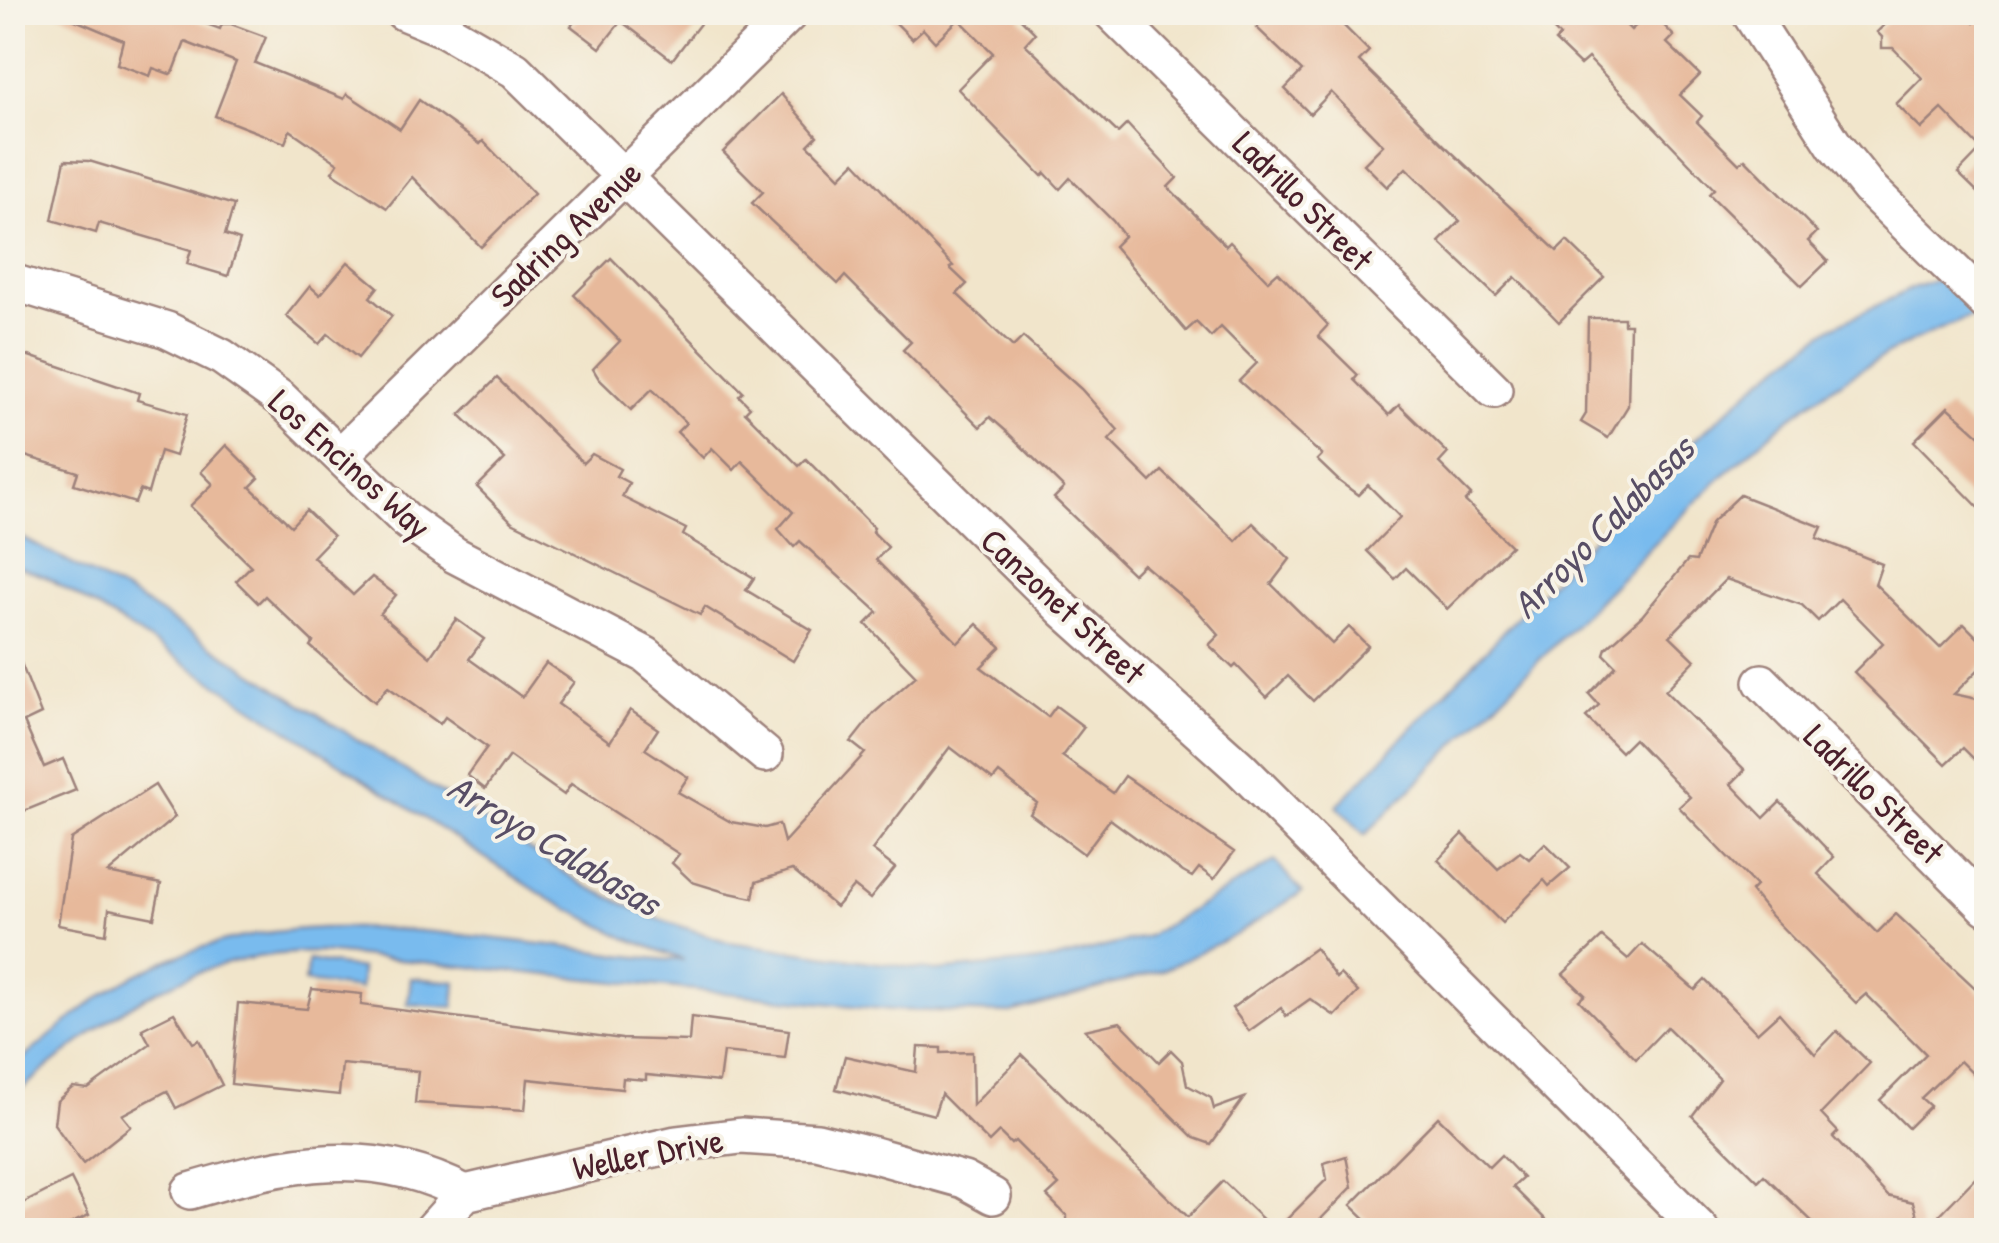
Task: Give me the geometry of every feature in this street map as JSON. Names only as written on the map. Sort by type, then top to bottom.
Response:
[{"type":"street","name":"Canzonet Street","points":[[403,12],[444,29],[515,70],[1064,610],[1240,768],[1701,1230]]},
{"type":"street","name":"Sadring Avenue","points":[[341,455],[791,12]]},
{"type":"street","name":"Ladrillo Street","points":[[1112,12],[1494,390]]},
{"type":"street","points":[[1748,12],[1846,160],[1986,302]]},
{"type":"street","name":"Los Encinos Way","points":[[12,282],[168,330],[222,357],[281,399],[407,521],[455,556],[646,655],[765,754]]},
{"type":"street","name":"Ladrillo Street","points":[[1762,682],[1986,906]]},
{"type":"street","name":"Weller Drive","points":[[465,1194],[676,1144],[741,1136],[816,1142],[858,1151],[964,1180],[994,1196]]},
{"type":"street","points":[[190,1191],[266,1169],[356,1160],[427,1173],[465,1194],[432,1230]]},
{"type":"water","points":[[1986,265],[1986,312],[1926,335],[1872,362],[1776,430],[1688,509],[1365,835],[1337,806],[1637,492],[1763,378],[1832,327],[1915,287]]},
{"type":"water","points":[[13,533],[135,597],[584,885],[650,916],[728,942],[937,971],[1053,960],[1148,936],[1275,861],[1302,892],[1239,933],[1163,970],[1011,1013],[894,1010],[321,952],[272,955],[229,963],[153,993],[84,1038],[13,1096],[13,1067],[101,996],[183,954],[232,939],[282,931],[385,929],[684,960],[626,938],[549,899],[124,624],[46,577],[13,565]]},
{"type":"water","points":[[308,960],[361,969],[360,989],[305,982]]},
{"type":"water","points":[[411,978],[456,982],[454,1007],[408,1004]]},
{"type":"building","points":[[56,12],[173,12],[220,29],[222,24],[231,24],[266,37],[255,63],[344,99],[347,94],[400,129],[419,100],[480,144],[483,141],[534,194],[481,247],[412,177],[387,208],[332,172],[338,163],[290,130],[285,143],[215,116],[236,62],[185,42],[174,71],[170,74],[153,68],[150,76],[117,64],[123,40]]},
{"type":"building","points":[[582,12],[709,12],[672,60],[621,21],[600,48],[571,26]]},
{"type":"building","points":[[885,12],[1014,12],[1035,33],[1025,44],[1118,133],[1127,124],[1177,178],[1168,187],[1226,246],[1230,242],[1268,281],[1278,272],[1328,325],[1318,336],[1358,375],[1354,380],[1389,415],[1399,405],[1448,453],[1439,463],[1471,495],[1465,501],[1511,546],[1447,609],[1406,568],[1395,579],[1367,551],[1400,517],[1368,485],[1358,495],[1317,460],[1322,455],[1239,381],[1257,363],[1221,327],[1211,337],[1196,322],[1186,331],[1114,246],[1124,236],[1113,221],[1070,178],[1060,189],[1045,173],[1042,176],[958,89],[993,53],[959,19],[935,42],[923,29],[912,39]]},
{"type":"building","points":[[1272,12],[1330,12],[1369,51],[1359,61],[1444,145],[1557,251],[1567,241],[1604,277],[1559,322],[1515,277],[1496,296],[1439,242],[1460,221],[1406,168],[1387,187],[1364,164],[1383,145],[1331,92],[1310,114],[1285,89],[1302,71],[1257,28]]},
{"type":"building","points":[[1560,12],[1613,12],[1631,30],[1651,12],[1674,36],[1667,43],[1700,75],[1680,95],[1702,116],[1697,122],[1739,164],[1745,159],[1817,232],[1808,241],[1828,261],[1802,286],[1709,194],[1714,189],[1588,58],[1580,65],[1555,41],[1560,36],[1549,25]]},
{"type":"building","points":[[1897,12],[1964,12],[1974,23],[1986,12],[1986,200],[1958,173],[1981,149],[1942,109],[1921,129],[1896,104],[1922,78],[1893,48],[1882,48],[1882,37],[1877,32]]},
{"type":"building","points":[[781,94],[817,136],[808,145],[840,177],[855,162],[967,284],[957,294],[1013,347],[1023,337],[1081,389],[1118,430],[1109,440],[1151,482],[1162,471],[1236,541],[1253,523],[1290,559],[1271,584],[1332,644],[1349,627],[1368,646],[1313,701],[1288,676],[1267,697],[1236,665],[1233,668],[1209,645],[1219,635],[1195,608],[1143,564],[1133,574],[1054,498],[1064,488],[1006,431],[990,417],[980,427],[903,350],[911,342],[845,276],[838,284],[752,203],[763,192],[723,152]]},
{"type":"building","points":[[65,160],[89,161],[234,205],[225,235],[240,240],[228,276],[187,264],[191,250],[99,223],[96,233],[52,220]]},
{"type":"building","points":[[611,258],[743,392],[739,396],[750,407],[745,412],[799,466],[806,459],[874,528],[872,531],[888,547],[876,560],[958,643],[977,624],[1001,647],[981,667],[1048,717],[1056,706],[1084,727],[1062,756],[1113,793],[1125,776],[1234,852],[1214,879],[1199,868],[1192,877],[1183,872],[1110,819],[1084,854],[1030,814],[1037,803],[999,773],[993,780],[950,747],[872,850],[895,868],[870,899],[854,886],[836,907],[792,870],[756,882],[753,898],[692,882],[672,863],[679,854],[571,784],[564,795],[509,756],[485,789],[467,775],[487,747],[445,717],[440,724],[388,687],[375,702],[310,646],[313,642],[265,596],[258,603],[236,581],[251,566],[190,506],[213,484],[201,472],[226,445],[259,478],[250,487],[291,526],[306,510],[333,536],[313,557],[353,595],[372,577],[396,595],[380,614],[430,657],[456,619],[484,639],[469,659],[522,697],[546,663],[574,682],[558,704],[610,742],[630,710],[658,729],[645,749],[688,777],[678,792],[731,822],[765,828],[779,824],[784,842],[865,753],[851,742],[874,713],[916,676],[866,624],[878,612],[800,541],[794,547],[778,529],[793,512],[742,461],[734,470],[712,448],[703,458],[677,432],[686,423],[652,389],[631,410],[599,379],[593,369],[620,341],[574,295]]},
{"type":"building","points":[[348,262],[378,287],[370,297],[392,316],[358,358],[328,334],[319,344],[286,316],[310,286],[320,295]]},
{"type":"building","points":[[1588,318],[1624,318],[1624,324],[1630,324],[1628,406],[1608,438],[1581,422],[1586,414]]},
{"type":"building","points":[[26,355],[139,393],[137,400],[187,414],[175,456],[160,451],[148,493],[140,490],[135,503],[74,484],[78,472],[12,452],[12,396]]},
{"type":"building","points":[[497,378],[583,463],[592,454],[620,469],[616,476],[629,483],[622,497],[686,529],[683,535],[754,578],[746,590],[812,630],[793,661],[705,607],[700,615],[512,522],[477,487],[505,459],[460,415]]},
{"type":"building","points":[[1948,407],[1986,441],[1986,515],[1914,441]]},
{"type":"building","points":[[1740,495],[1822,527],[1817,538],[1882,564],[1875,584],[1940,648],[1964,624],[1986,646],[1986,662],[1954,694],[1986,701],[1986,771],[1963,748],[1946,764],[1854,672],[1883,643],[1840,599],[1818,621],[1802,605],[1726,579],[1670,636],[1695,660],[1665,691],[1745,770],[1731,784],[1764,818],[1780,802],[1803,824],[1834,857],[1818,874],[1877,933],[1896,914],[1986,998],[1986,1087],[1960,1061],[1921,1098],[1930,1106],[1908,1128],[1880,1100],[1926,1054],[1866,994],[1856,1003],[1771,916],[1751,891],[1756,886],[1679,807],[1690,797],[1634,739],[1621,752],[1586,717],[1599,705],[1589,694],[1616,666],[1604,654],[1606,648],[1642,616],[1688,560],[1696,561],[1712,522]]},
{"type":"building","points":[[14,645],[41,714],[24,722],[44,767],[63,759],[76,790],[12,816]]},
{"type":"building","points":[[155,785],[175,817],[108,873],[161,884],[154,918],[109,909],[106,934],[58,925],[71,839]]},
{"type":"building","points":[[1463,834],[1498,869],[1520,852],[1529,859],[1545,843],[1570,868],[1549,886],[1544,880],[1502,923],[1438,860]]},
{"type":"building","points":[[1602,937],[1628,959],[1642,944],[1695,990],[1705,980],[1757,1033],[1779,1013],[1815,1054],[1837,1031],[1870,1063],[1821,1114],[1838,1132],[1833,1137],[1888,1196],[1913,1202],[1921,1230],[1821,1230],[1764,1175],[1758,1181],[1692,1116],[1720,1079],[1667,1027],[1636,1059],[1579,1000],[1585,995],[1563,974]]},
{"type":"building","points":[[1315,948],[1336,978],[1340,974],[1358,992],[1335,1016],[1310,999],[1286,1016],[1281,1008],[1249,1031],[1232,1008]]},
{"type":"building","points":[[312,989],[362,994],[361,1005],[622,1039],[689,1041],[691,1017],[789,1030],[785,1058],[723,1052],[719,1082],[646,1075],[646,1080],[623,1078],[622,1089],[528,1079],[525,1110],[415,1103],[418,1071],[342,1064],[339,1095],[231,1084],[238,1003],[307,1009]]},
{"type":"building","points":[[174,1013],[193,1043],[199,1040],[222,1085],[176,1108],[167,1091],[122,1115],[131,1126],[83,1164],[54,1124],[57,1101],[73,1087],[88,1089],[150,1044],[142,1029]]},
{"type":"building","points":[[1120,1022],[1159,1062],[1171,1050],[1182,1061],[1187,1085],[1211,1098],[1214,1109],[1244,1098],[1211,1144],[1194,1138],[1085,1030]]},
{"type":"building","points":[[918,1047],[941,1048],[941,1053],[972,1052],[973,1105],[1022,1055],[1188,1217],[1223,1181],[1274,1230],[1067,1230],[1067,1216],[1047,1196],[1059,1185],[1015,1141],[1011,1144],[999,1132],[989,1142],[941,1094],[934,1115],[836,1089],[845,1056],[916,1072]]},
{"type":"building","points":[[1438,1117],[1489,1167],[1501,1155],[1523,1178],[1513,1187],[1556,1230],[1377,1230],[1351,1205]]},
{"type":"building","points":[[1346,1156],[1352,1187],[1310,1230],[1276,1230],[1327,1179],[1324,1163]]},
{"type":"building","points":[[1986,1167],[1986,1230],[1925,1230]]},
{"type":"building","points":[[71,1179],[89,1215],[58,1230],[12,1230],[12,1209]]},
{"type":"water label","name":"Arroyo Calabasas","points":[[1603,527]]},
{"type":"water label","name":"Arroyo Calabasas","points":[[554,845]]}]
